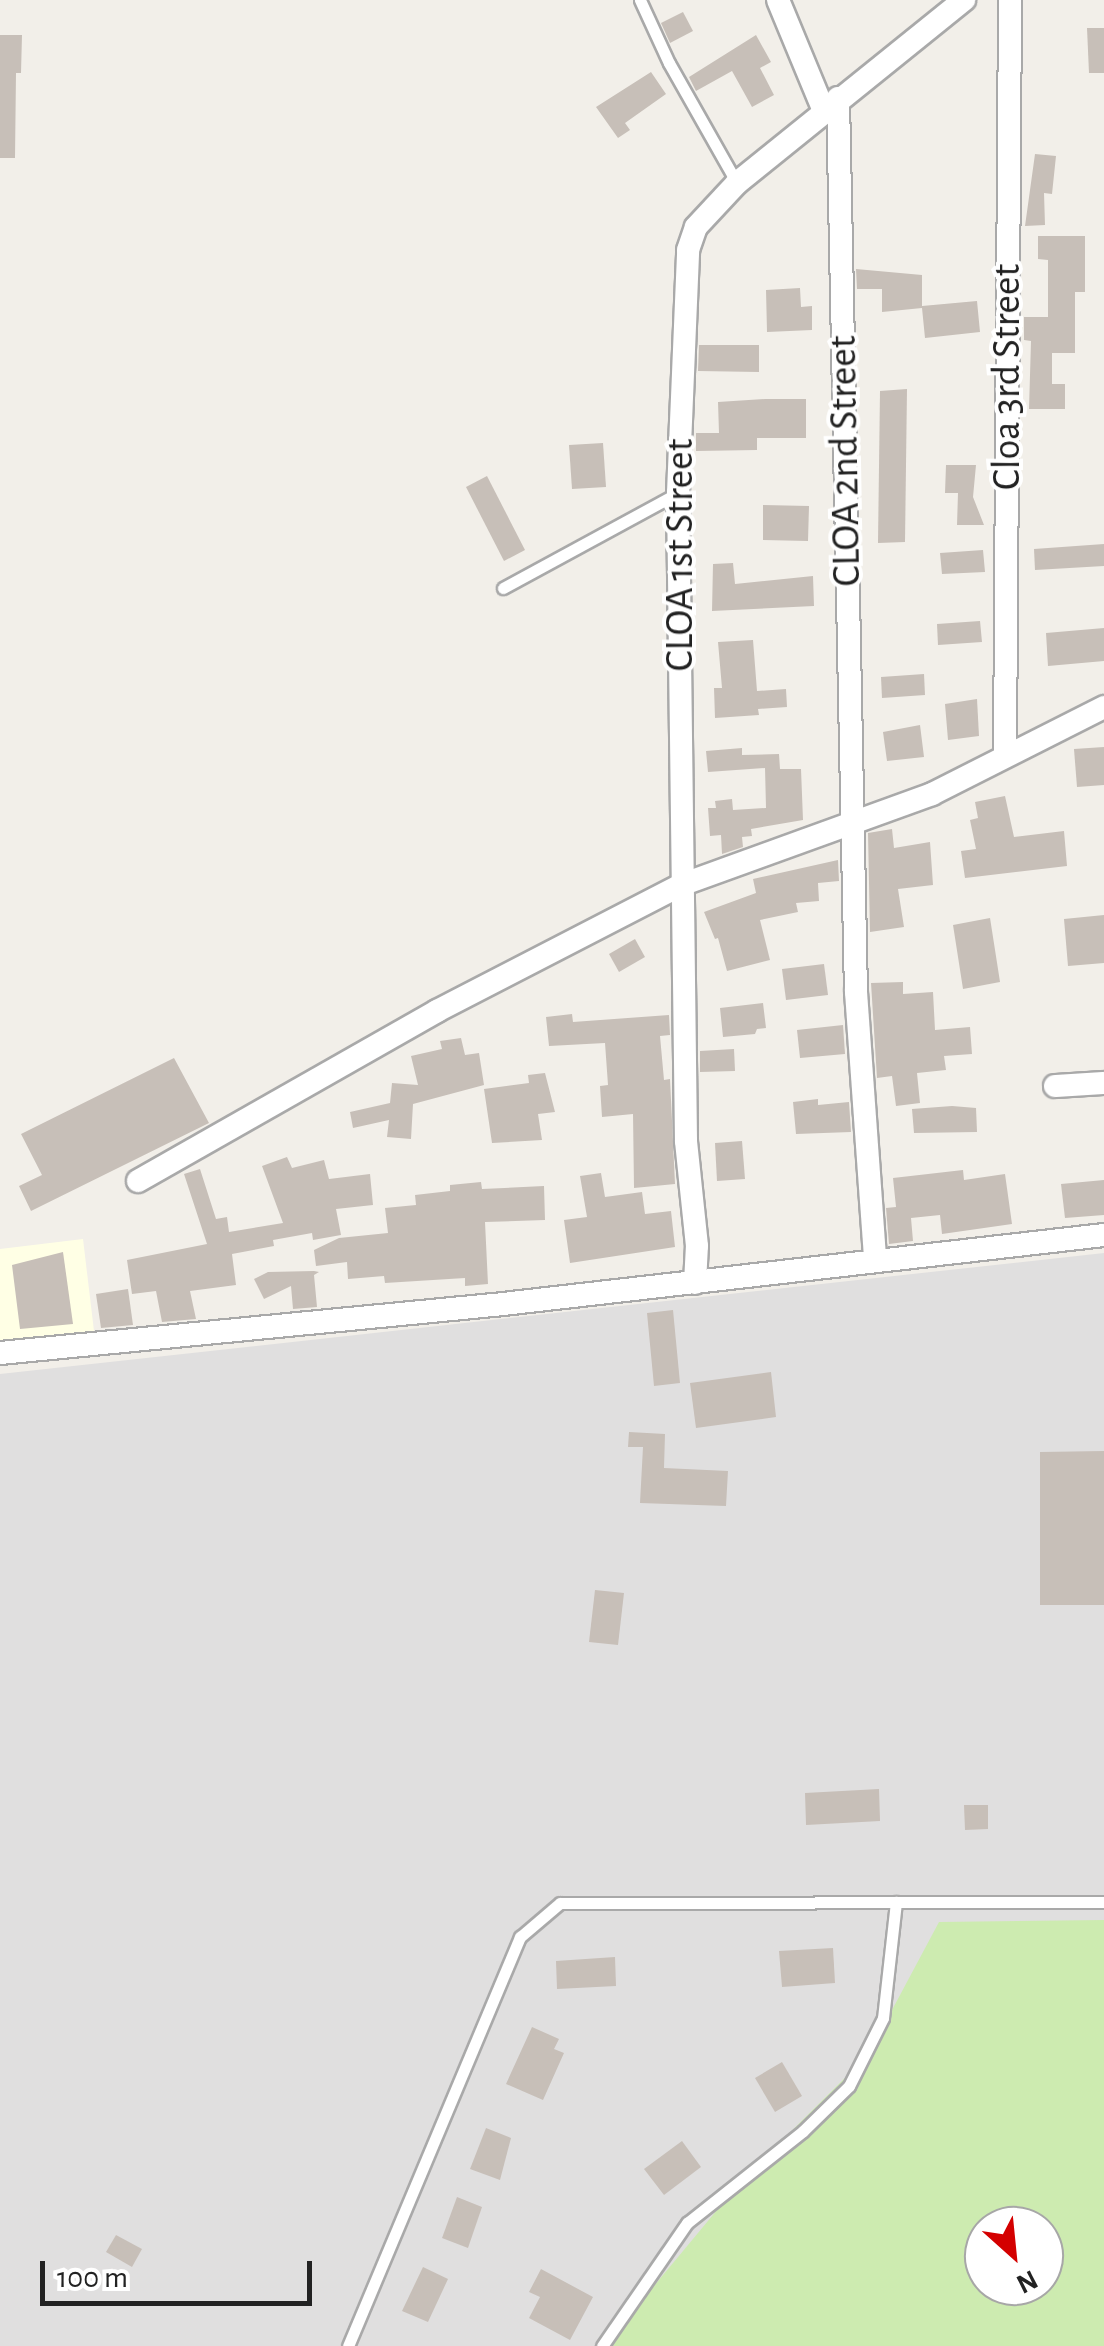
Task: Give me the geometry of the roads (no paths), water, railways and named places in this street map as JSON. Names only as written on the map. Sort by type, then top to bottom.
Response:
[{"type":"street","points":[[778,0],[831,105]]},
{"type":"street","points":[[737,183],[964,0]]},
{"type":"street","name":"Cloa 3rd Street","points":[[1005,754],[1010,0]]},
{"type":"street","name":"CLOA 2nd Street","points":[[831,105],[856,1009],[875,1260]]},
{"type":"street","name":"CLOA 1st Street","points":[[695,1283],[696,1246],[686,1141],[678,493],[688,250],[696,227],[737,183]]},
{"type":"street","points":[[138,1180],[437,1011],[681,885],[932,794],[1104,706]]},
{"type":"street","points":[[1055,1086],[1104,1083]]},
{"type":"street","points":[[0,1353],[695,1283],[1104,1234]]},
{"type":"lane","points":[[640,0],[669,63],[737,183]]},
{"type":"lane","points":[[503,588],[678,493]]},
{"type":"lane","points":[[602,2346],[687,2223],[803,2131],[849,2086],[883,2018],[896,1902]]},
{"type":"lane","points":[[348,2346],[520,1937],[560,1903],[1104,1902]]}]
